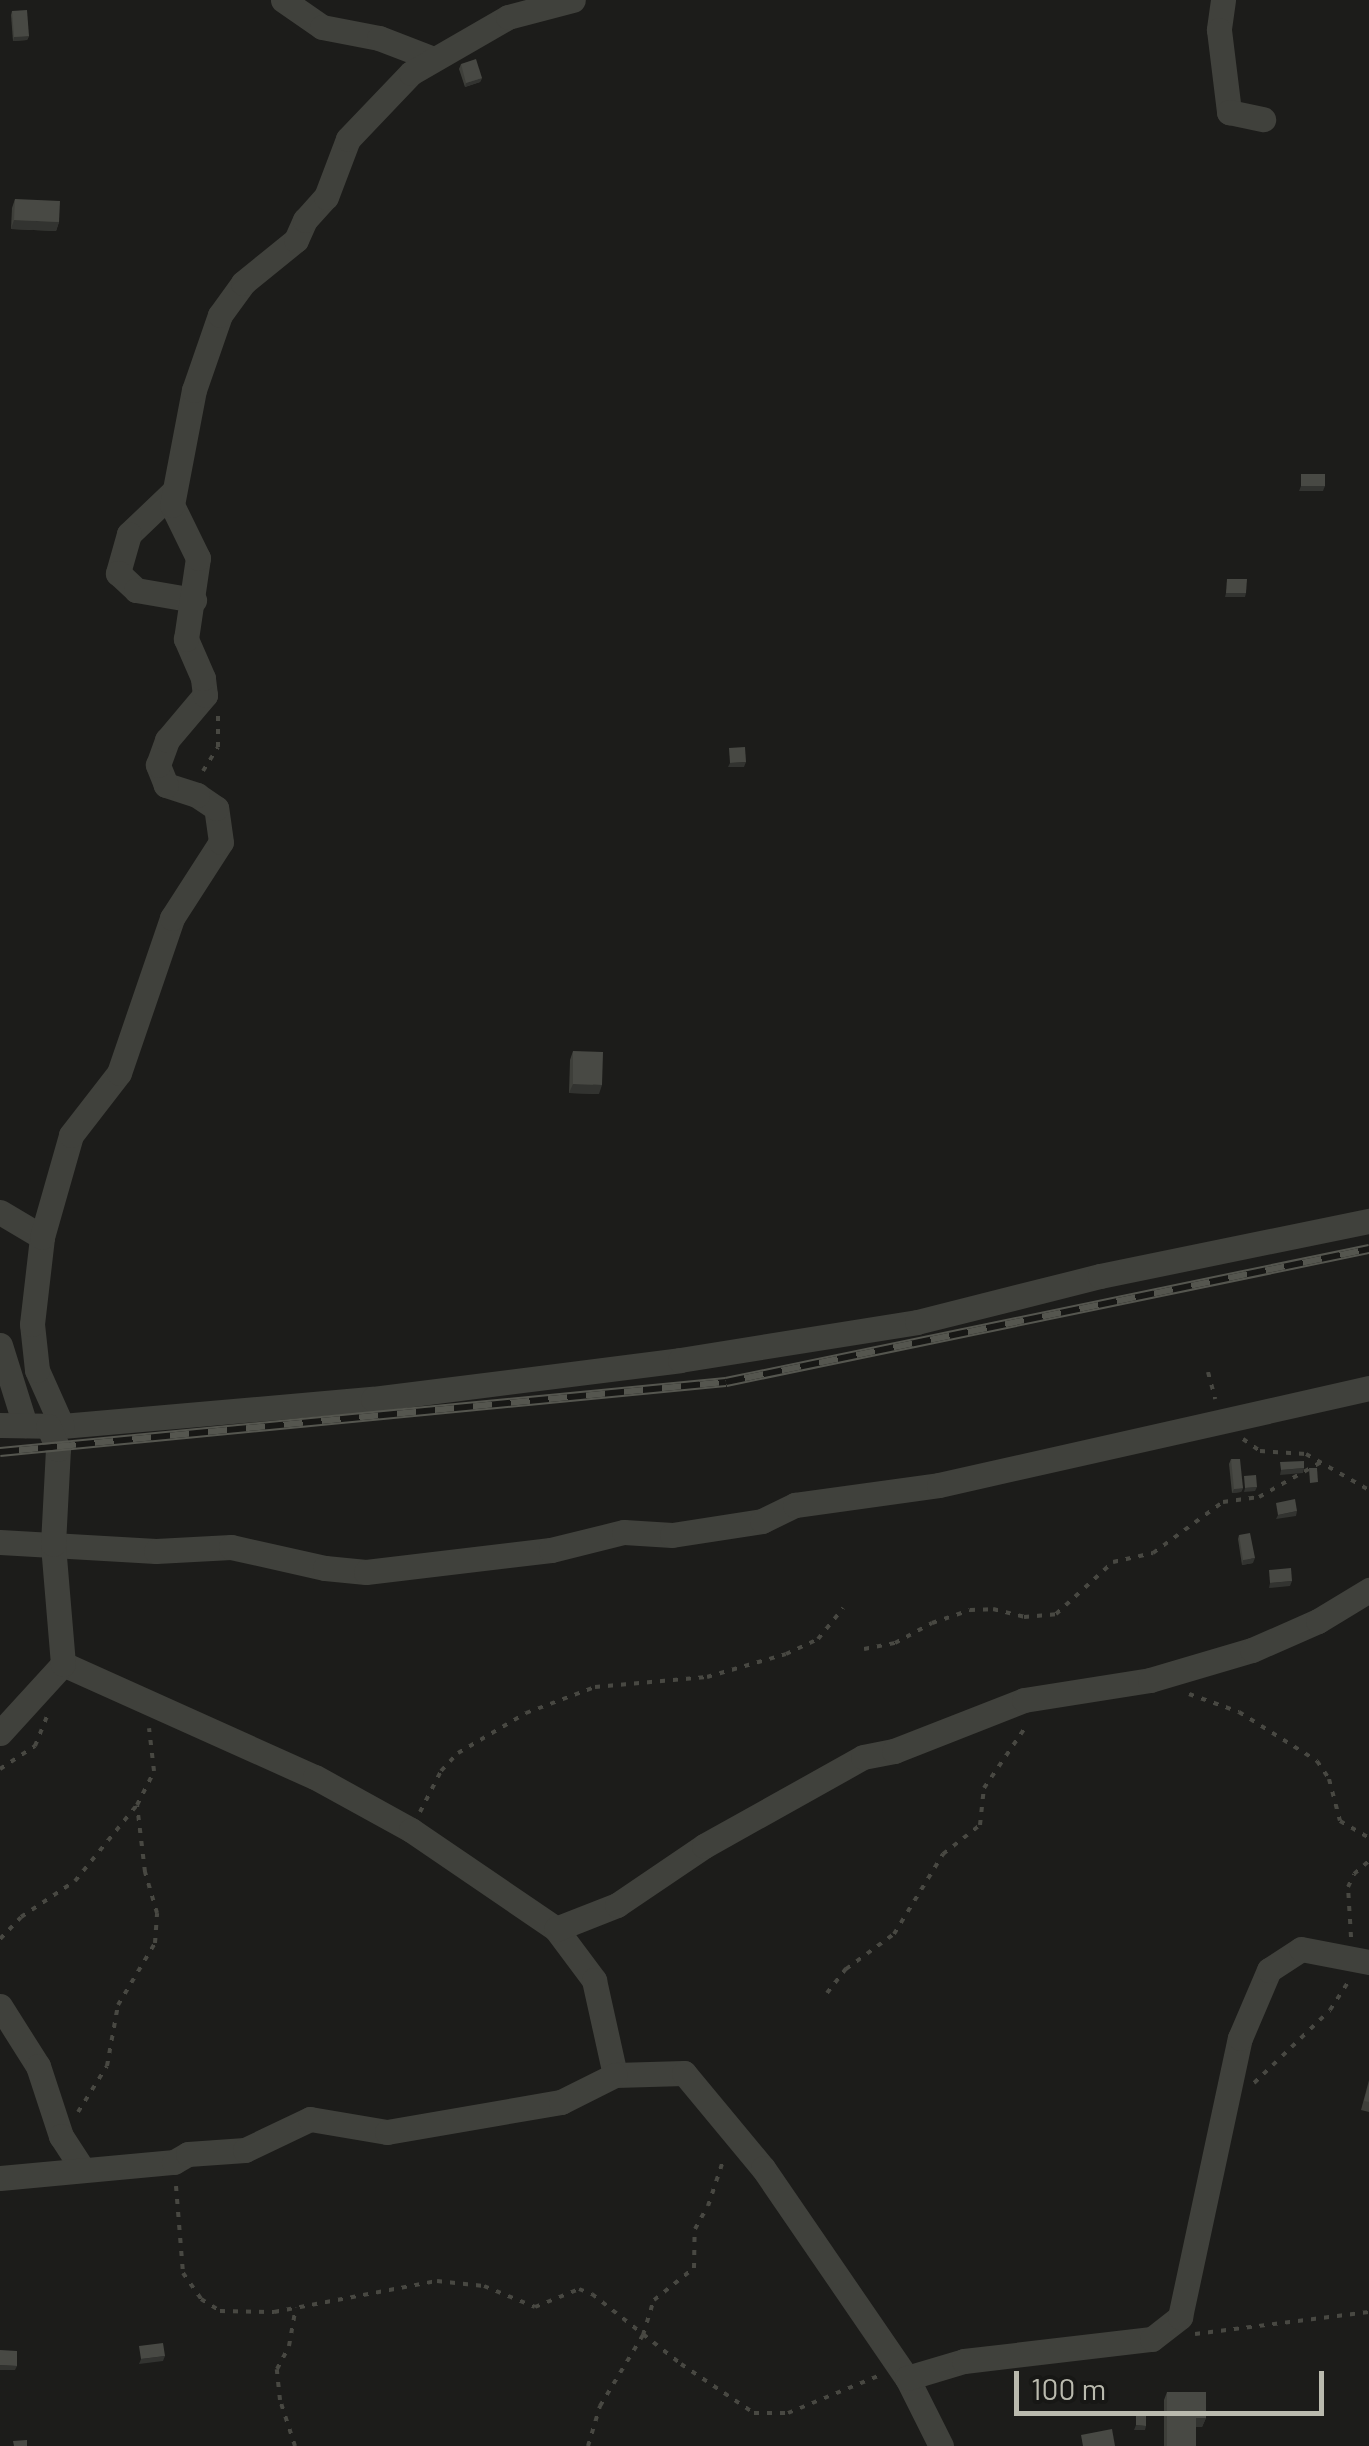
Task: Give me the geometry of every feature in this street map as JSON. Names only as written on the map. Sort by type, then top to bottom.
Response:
[{"type":"street","points":[[283,0],[322,27],[379,38],[431,58]]},
{"type":"street","points":[[34,1426],[37,1370],[32,1324],[42,1237],[71,1135],[118,1073],[172,918],[221,842],[216,808],[202,798],[166,785],[158,765],[167,740],[205,695],[186,640],[198,558],[175,514],[173,492],[194,390],[220,315],[243,283],[296,240],[305,220],[326,197],[348,139],[360,122],[431,58],[482,36],[508,17],[573,0]]},
{"type":"street","points":[[1223,0],[1218,30],[1228,112],[1263,119]]},
{"type":"street","points":[[173,492],[128,534],[118,573],[136,590],[194,600]]},
{"type":"street","points":[[0,1212],[42,1237]]},
{"type":"street","points":[[34,1426],[373,1399],[680,1360],[917,1322],[1100,1276],[1369,1221]]},
{"type":"street","points":[[0,1344],[34,1426],[58,1449],[52,1544],[63,1664],[0,1732]]},
{"type":"street","points":[[0,1542],[156,1550],[231,1548],[325,1568],[366,1572],[551,1550],[624,1532],[672,1535],[762,1521],[795,1505],[938,1485],[1369,1388]]},
{"type":"street","points":[[556,1929],[618,1905],[704,1846],[863,1758],[1024,1700],[1150,1680],[1252,1650],[1318,1621],[1369,1590]]},
{"type":"street","points":[[63,1664],[315,1777],[412,1830],[556,1929],[594,1980],[615,2075]]},
{"type":"street","points":[[902,2374],[964,2360],[1152,2339],[1180,2317],[1229,2104],[1240,2038],[1269,1970],[1301,1949],[1362,1960]]},
{"type":"street","points":[[0,2006],[38,2066],[62,2136],[82,2167]]},
{"type":"street","points":[[0,2178],[82,2167],[174,2162],[188,2154],[244,2150],[310,2119],[387,2132],[561,2102],[615,2075],[684,2074],[736,2134],[902,2374],[941,2446]]},
{"type":"path","points":[[202,798],[201,774],[221,736],[217,713],[205,695]]},
{"type":"path","points":[[1208,1372],[1212,1393],[1226,1418],[1260,1451],[1306,1454],[1369,1490]]},
{"type":"path","points":[[864,1649],[895,1643],[932,1623],[970,1610],[992,1609],[1024,1617],[1056,1614],[1112,1562],[1152,1552],[1223,1502],[1259,1497],[1323,1462]]},
{"type":"path","points":[[412,1830],[441,1771],[458,1753],[526,1714],[596,1687],[706,1678],[786,1654],[818,1639],[842,1608]]},
{"type":"path","points":[[1150,1680],[1239,1712],[1317,1761],[1329,1780],[1340,1822],[1369,1838]]},
{"type":"path","points":[[827,1993],[846,1969],[894,1934],[943,1854],[980,1824],[980,1801],[1000,1759],[1058,1696]]},
{"type":"path","points":[[0,1939],[21,1917],[82,1873],[137,1805],[154,1770],[154,1750],[139,1697]]},
{"type":"path","points":[[62,2136],[107,2066],[118,2005],[155,1943],[157,1913],[145,1872],[137,1805]]},
{"type":"path","points":[[1229,2104],[1330,2010],[1362,1960],[1346,1902],[1354,1874],[1369,1861]]},
{"type":"path","points":[[588,2446],[612,2380],[642,2335],[654,2300],[694,2268],[694,2229],[736,2134]]},
{"type":"path","points":[[174,2162],[183,2273],[190,2288],[210,2305],[231,2313],[296,2308],[436,2281],[484,2286],[534,2307],[579,2289],[592,2294],[642,2335],[754,2413],[772,2416],[902,2374]]},
{"type":"path","points":[[294,2446],[280,2400],[277,2369],[288,2346],[296,2308]]},
{"type":"path","points":[[1152,2339],[1369,2312]]},
{"type":"building","points":[[27,10],[29,36],[14,37],[12,11]]},
{"type":"building","points":[[476,59],[482,78],[466,83],[461,64]]},
{"type":"building","points":[[15,199],[60,201],[59,222],[14,220]]},
{"type":"building","points":[[1301,474],[1325,474],[1325,486],[1301,486]]},
{"type":"building","points":[[1227,579],[1247,579],[1246,593],[1226,593]]},
{"type":"building","points":[[745,747],[746,762],[730,763],[729,748]]},
{"type":"building","points":[[573,1051],[603,1052],[602,1085],[573,1084]]},
{"type":"building","points":[[1231,1459],[1240,1459],[1243,1488],[1234,1489]]},
{"type":"building","points":[[1304,1461],[1304,1468],[1281,1470],[1280,1462]]},
{"type":"building","points":[[1309,1468],[1317,1468],[1318,1482],[1310,1483]]},
{"type":"building","points":[[1256,1475],[1257,1487],[1245,1488],[1244,1476]]},
{"type":"building","points":[[1295,1499],[1297,1511],[1278,1515],[1276,1503]]},
{"type":"building","points":[[1250,1533],[1255,1558],[1243,1560],[1239,1535]]},
{"type":"building","points":[[1291,1568],[1292,1581],[1270,1583],[1269,1570]]},
{"type":"building","points":[[163,2343],[165,2356],[141,2359],[139,2346]]},
{"type":"building","points":[[0,2350],[17,2351],[17,2366],[0,2365]]},
{"type":"building","points":[[1167,2392],[1206,2392],[1206,2418],[1196,2418],[1196,2446],[1167,2446]]},
{"type":"building","points":[[1136,2413],[1146,2413],[1146,2426],[1136,2425]]},
{"type":"building","points":[[1112,2429],[1115,2446],[1083,2446],[1081,2435]]},
{"type":"building","points":[[27,2440],[27,2446],[14,2446],[13,2441]]},
{"type":"railway","points":[[0,1452],[726,1382],[1369,1249]]}]
